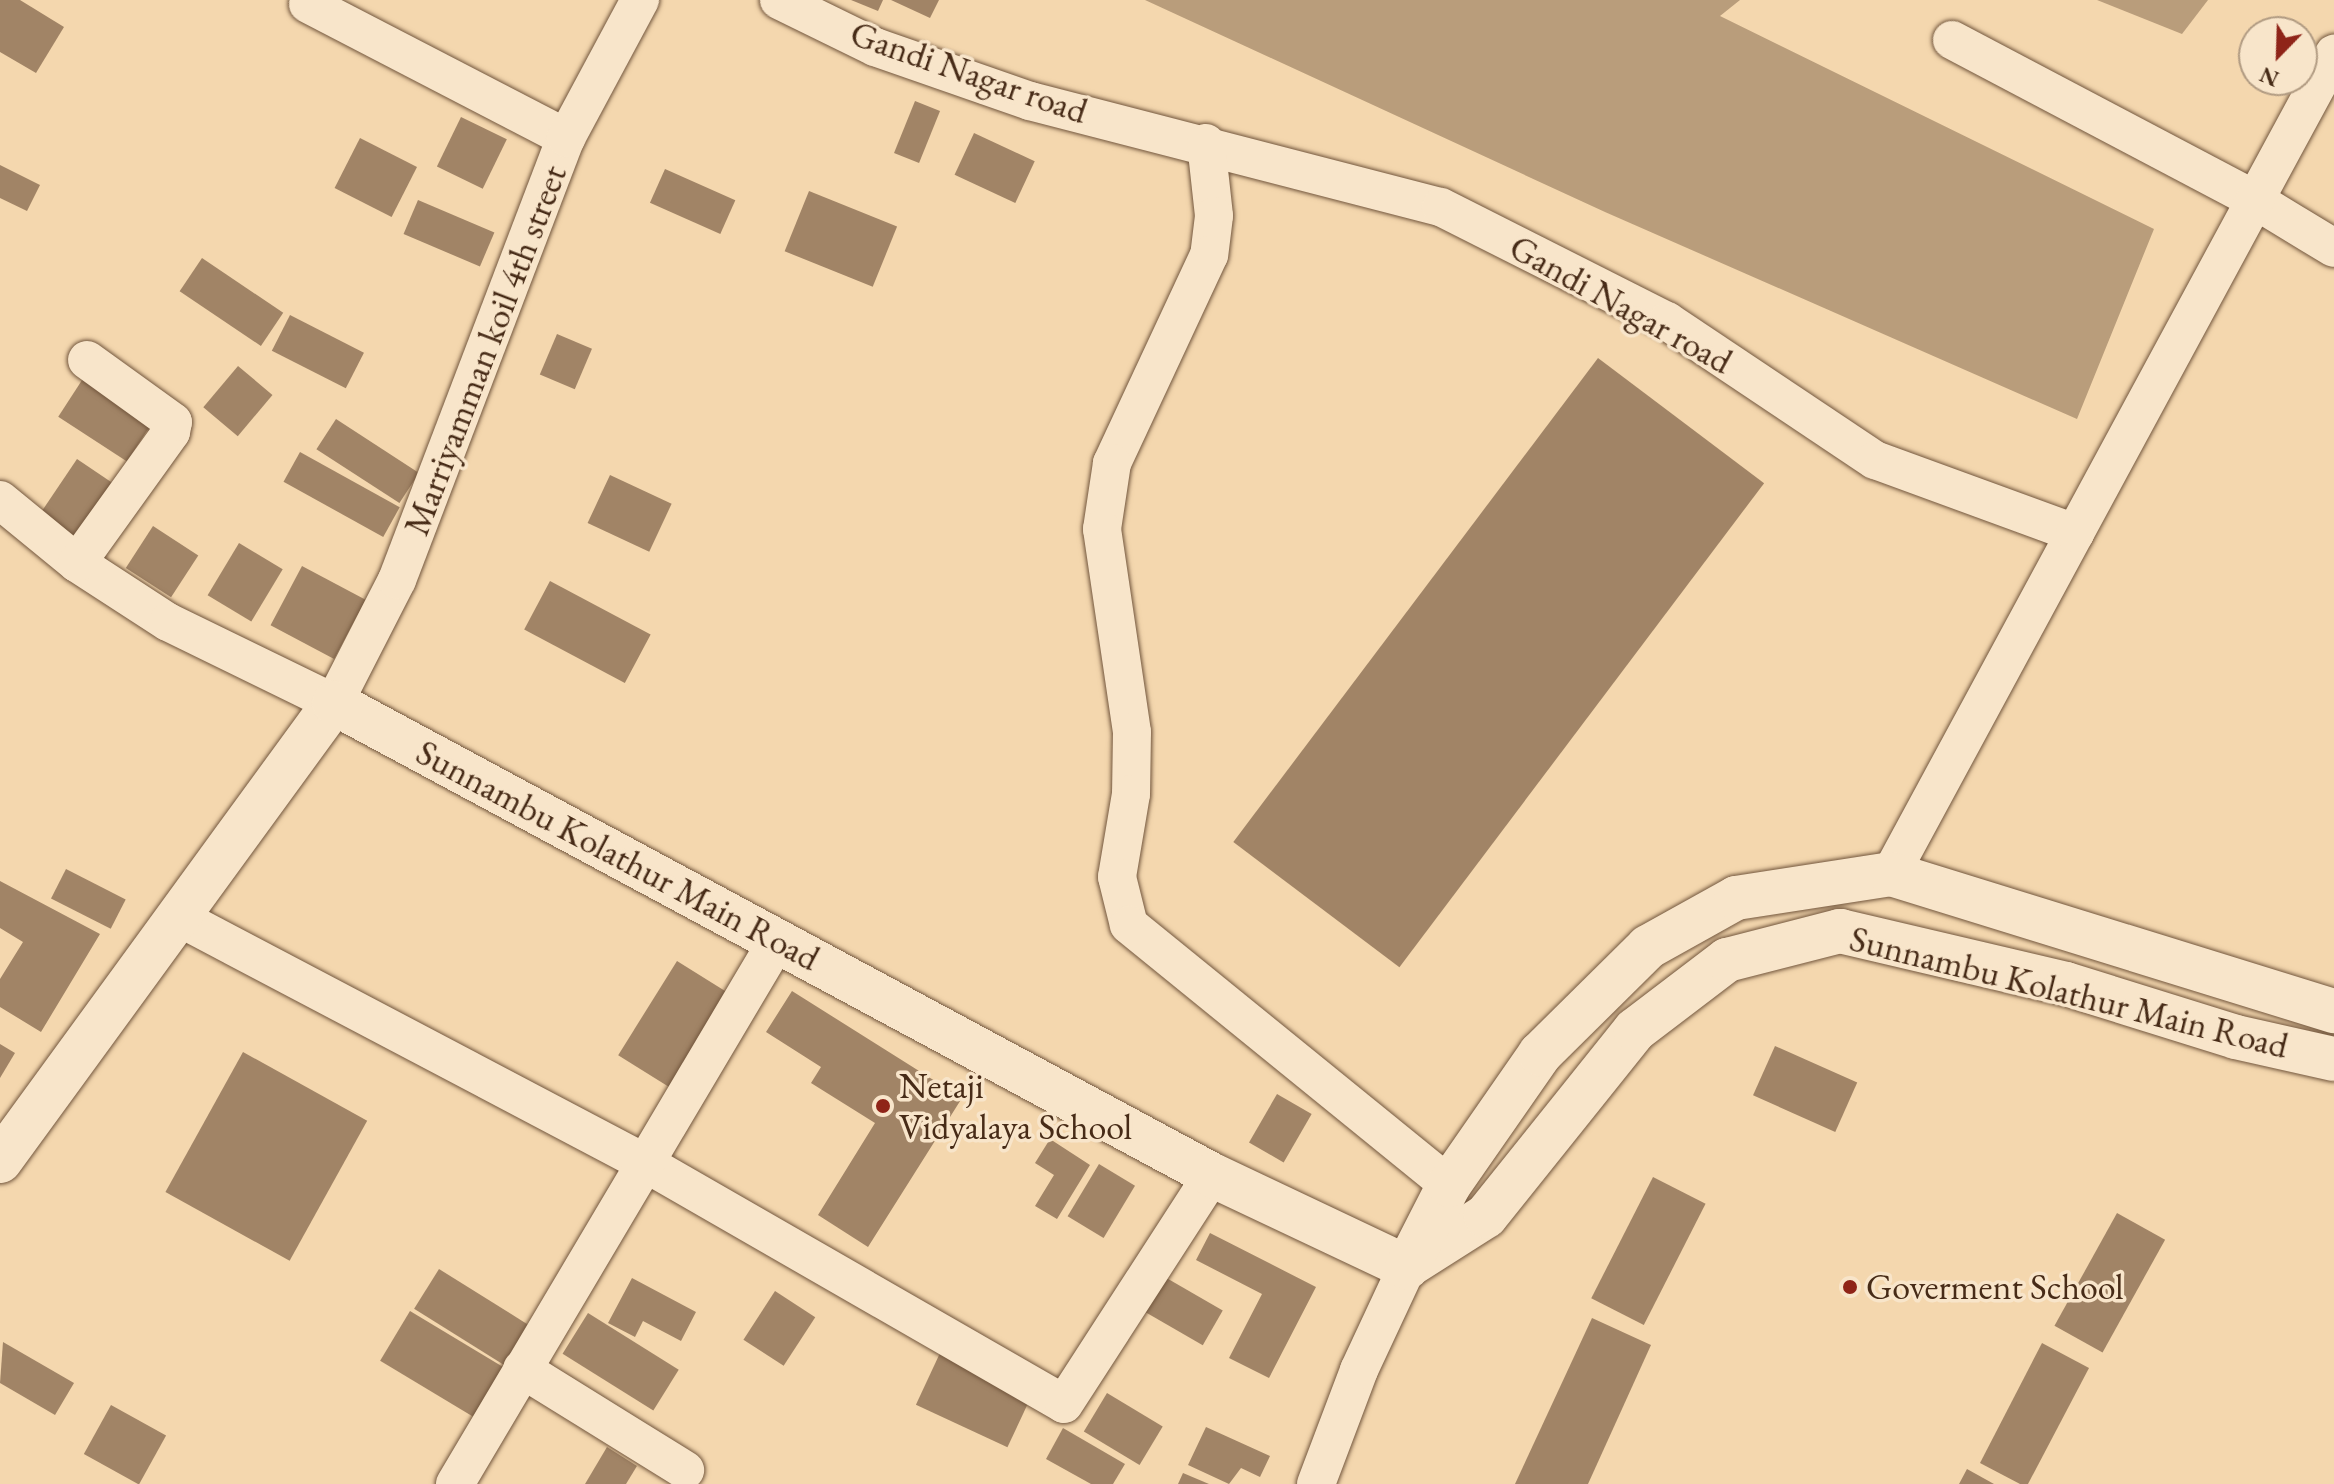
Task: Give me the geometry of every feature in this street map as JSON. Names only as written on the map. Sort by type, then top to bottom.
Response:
[{"type":"street","name":"Marriyamman koil 4th street","points":[[334,703],[397,580],[566,138],[640,0]]},
{"type":"street","name":"Gandi Nagar road","points":[[779,0],[875,47],[1030,101],[1206,143],[1441,207],[1667,321],[1875,460],[2075,533]]},
{"type":"street","points":[[308,4],[566,138]]},
{"type":"street","points":[[1952,40],[2255,200],[2334,248]]},
{"type":"street","points":[[1891,874],[2334,54]]},
{"type":"street","points":[[1206,143],[1214,216],[1209,255],[1112,463],[1102,529],[1132,732],[1131,794],[1117,877],[1129,925],[1449,1185]]},
{"type":"street","points":[[77,563],[171,432],[173,422],[87,360]]},
{"type":"street","points":[[0,500],[77,563],[168,622],[334,703],[0,1161]]},
{"type":"street","name":"Sunnambu Kolathur Main Road","points":[[334,703],[1212,1175],[1407,1267]]},
{"type":"street","name":"Sunnambu Kolathur Main Road","points":[[1407,1267],[1449,1185],[1540,1054],[1648,947],[1736,898],[1891,874],[2334,1011]]},
{"type":"street","points":[[178,917],[645,1163],[1064,1404],[1212,1175]]},
{"type":"street","name":"Sunnambu Kolathur Main Road","points":[[1407,1267],[1486,1216],[1635,1030],[1727,960],[1840,931],[2066,984],[2236,1037],[2334,1059]]},
{"type":"street","points":[[455,1484],[777,941]]},
{"type":"street","points":[[1316,1484],[1359,1370],[1407,1267]]},
{"type":"street","points":[[522,1369],[685,1470]]},
{"type":"shaded area","points":[[1145,0],[1740,0],[1720,16],[2154,229],[2077,419],[1605,212]]},
{"type":"shaded area","points":[[2097,0],[2208,0],[2182,34]]},
{"type":"building","points":[[0,0],[20,0],[64,27],[36,73],[0,52]]},
{"type":"building","points":[[851,0],[883,0],[878,11]]},
{"type":"building","points":[[891,0],[939,0],[930,18]]},
{"type":"building","points":[[915,101],[940,111],[919,163],[894,153]]},
{"type":"building","points":[[461,117],[507,139],[483,189],[437,166]]},
{"type":"building","points":[[974,133],[1035,161],[1015,203],[955,175]]},
{"type":"building","points":[[360,138],[417,167],[392,217],[335,188]]},
{"type":"building","points":[[0,165],[40,185],[27,211],[0,198]]},
{"type":"building","points":[[665,169],[735,200],[720,234],[650,203]]},
{"type":"building","points":[[809,191],[897,227],[873,287],[785,251]]},
{"type":"building","points":[[418,200],[494,232],[480,266],[404,234]]},
{"type":"building","points":[[202,258],[283,313],[261,346],[180,291]]},
{"type":"building","points":[[290,315],[364,353],[346,388],[272,351]]},
{"type":"building","points":[[557,334],[592,349],[575,389],[540,375]]},
{"type":"building","points":[[1598,358],[1764,483],[1399,967],[1233,842]]},
{"type":"building","points":[[238,366],[272,395],[238,436],[203,407]]},
{"type":"building","points":[[86,374],[155,419],[127,461],[58,417]]},
{"type":"building","points":[[336,419],[419,473],[399,503],[316,449]]},
{"type":"building","points":[[300,452],[400,507],[383,537],[284,482]]},
{"type":"building","points":[[77,459],[112,482],[75,536],[41,513]]},
{"type":"building","points":[[610,475],[672,504],[649,552],[588,523]]},
{"type":"building","points":[[153,526],[198,555],[171,597],[126,568]]},
{"type":"building","points":[[239,543],[283,569],[251,622],[208,595]]},
{"type":"building","points":[[302,566],[366,600],[334,659],[271,625]]},
{"type":"building","points":[[550,581],[651,635],[625,683],[524,630]]},
{"type":"building","points":[[66,869],[126,899],[111,929],[51,898]]},
{"type":"building","points":[[0,881],[100,934],[41,1032],[0,1007],[0,979],[23,942],[0,928]]},
{"type":"building","points":[[677,961],[728,993],[669,1087],[618,1055]]},
{"type":"building","points":[[792,991],[962,1098],[868,1247],[818,1215],[875,1123],[811,1083],[821,1067],[766,1032]]},
{"type":"building","points":[[0,1044],[15,1053],[0,1078]]},
{"type":"building","points":[[1775,1046],[1857,1083],[1835,1132],[1753,1095]]},
{"type":"building","points":[[243,1052],[367,1121],[290,1261],[165,1192]]},
{"type":"building","points":[[1277,1094],[1312,1114],[1284,1162],[1249,1142]]},
{"type":"building","points":[[1050,1139],[1090,1165],[1057,1219],[1035,1206],[1054,1175],[1035,1163]]},
{"type":"building","points":[[1099,1164],[1135,1186],[1104,1238],[1068,1216]]},
{"type":"building","points":[[1653,1177],[1706,1204],[1644,1325],[1591,1298]]},
{"type":"building","points":[[2117,1213],[2165,1240],[2103,1352],[2054,1326]]},
{"type":"building","points":[[1210,1233],[1316,1287],[1269,1378],[1229,1358],[1262,1294],[1196,1260]]},
{"type":"building","points":[[439,1269],[530,1326],[505,1366],[414,1309]]},
{"type":"building","points":[[1163,1276],[1223,1310],[1203,1345],[1143,1311]]},
{"type":"building","points":[[632,1278],[696,1312],[681,1341],[643,1321],[635,1337],[608,1323]]},
{"type":"building","points":[[775,1291],[815,1317],[784,1366],[743,1340]]},
{"type":"building","points":[[410,1311],[506,1369],[476,1418],[380,1361]]},
{"type":"building","points":[[588,1313],[679,1370],[653,1410],[563,1354]]},
{"type":"building","points":[[1592,1318],[1651,1345],[1588,1484],[1515,1484]]},
{"type":"building","points":[[3,1342],[74,1383],[55,1415],[0,1383]]},
{"type":"building","points":[[2042,1343],[2089,1368],[2028,1484],[2020,1484],[1980,1463]]},
{"type":"building","points":[[940,1353],[1032,1396],[1007,1447],[916,1405]]},
{"type":"building","points":[[1107,1393],[1163,1426],[1140,1465],[1084,1432]]},
{"type":"building","points":[[111,1405],[166,1436],[139,1484],[84,1454]]},
{"type":"building","points":[[1206,1427],[1270,1456],[1260,1477],[1241,1468],[1229,1484],[1188,1465]]},
{"type":"building","points":[[1063,1428],[1125,1464],[1113,1484],[1091,1484],[1046,1459]]},
{"type":"building","points":[[607,1447],[637,1466],[626,1484],[585,1484]]},
{"type":"building","points":[[1967,1469],[1994,1484],[1959,1484]]},
{"type":"building","points":[[1183,1473],[1209,1484],[1178,1484]]},
{"type":"place","name":"Netaji Vidyalaya School","points":[[883,1106]]},
{"type":"place","name":"Goverment School","points":[[1850,1287]]}]
